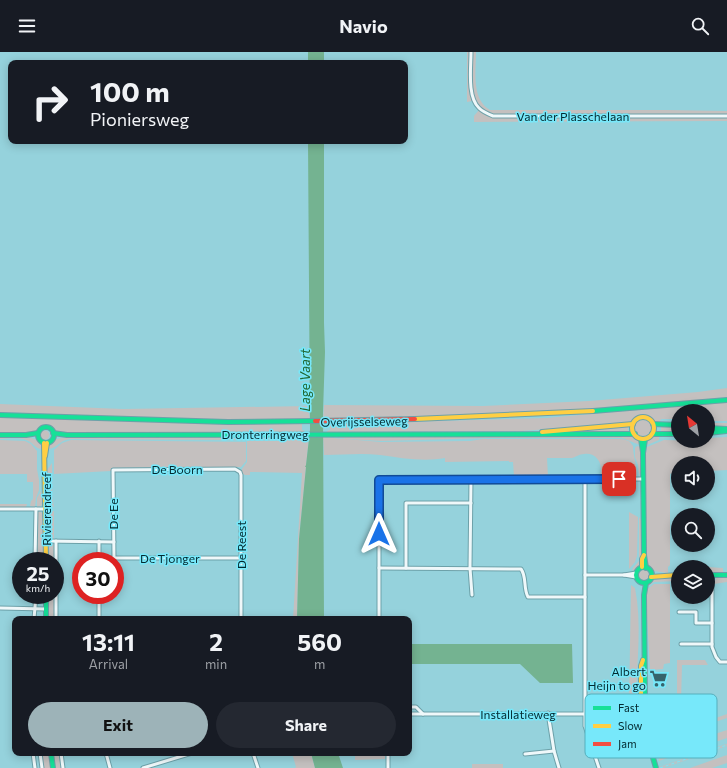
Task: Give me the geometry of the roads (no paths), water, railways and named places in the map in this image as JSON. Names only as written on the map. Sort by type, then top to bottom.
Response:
[{"type":"main road","name":"Overijsselseweg","points":[[0,414],[182,421],[305,422],[527,415],[727,400]]},
{"type":"main road","points":[[643,439],[634,434],[633,424],[636,420],[643,417],[648,418],[654,427],[652,434]]},
{"type":"main road","name":"Dronterringweg","points":[[534,434],[554,430],[633,424]]},
{"type":"main road","points":[[653,424],[671,425]]},
{"type":"main road","points":[[46,428],[50,429],[53,435],[51,441],[45,443],[40,440],[38,435],[41,429],[46,428]]},
{"type":"main road","points":[[715,429],[727,430]]},
{"type":"main road","points":[[715,433],[727,430]]},
{"type":"main road","name":"Dronterringweg","points":[[53,435],[634,434]]},
{"type":"main road","points":[[643,439],[652,434],[671,434]]},
{"type":"main road","points":[[0,435],[38,435]]},
{"type":"main road","points":[[643,439],[644,555],[642,559],[644,568],[651,575],[671,575]]},
{"type":"main road","name":"Rivierendreef","points":[[45,443],[46,552]]},
{"type":"main road","points":[[643,694],[644,583],[636,575],[638,569],[644,568]]},
{"type":"main road","points":[[715,575],[727,574]]},
{"type":"main road","points":[[644,583],[650,580],[651,575]]},
{"type":"main road","points":[[46,604],[46,616]]},
{"type":"main road","points":[[51,756],[53,768]]},
{"type":"main road","points":[[650,758],[655,768]]},
{"type":"street","name":"Van der Plasschelaan","points":[[471,52],[471,85],[474,102],[484,113],[493,116],[727,116]]},
{"type":"street","name":"De Boorn","points":[[113,470],[235,469],[240,472]]},
{"type":"street","name":"De Ee","points":[[113,470],[114,552]]},
{"type":"street","name":"De Reest","points":[[240,472],[241,616]]},
{"type":"street","points":[[585,479],[586,694]]},
{"type":"street","points":[[379,616],[379,480],[643,479]]},
{"type":"street","points":[[471,480],[470,568],[472,596]]},
{"type":"street","points":[[406,568],[406,503],[471,503]]},
{"type":"street","points":[[0,509],[46,509]]},
{"type":"street","points":[[35,552],[36,510]]},
{"type":"street","points":[[46,542],[114,542]]},
{"type":"street","points":[[56,542],[56,616]]},
{"type":"street","points":[[99,542],[99,552]]},
{"type":"street","name":"De Tjonger","points":[[124,558],[241,558]]},
{"type":"street","points":[[379,568],[521,569],[524,572],[526,593],[528,597],[585,597]]},
{"type":"street","points":[[585,575],[636,575]]},
{"type":"street","points":[[34,616],[35,604]]},
{"type":"street","points":[[98,616],[99,604]]},
{"type":"street","points":[[711,604],[712,644],[716,657],[720,662],[727,662]]},
{"type":"street","points":[[0,608],[46,609]]},
{"type":"street","points":[[679,612],[696,612],[696,623],[712,624]]},
{"type":"street","points":[[681,644],[712,644]]},
{"type":"street","name":"Installatieweg","points":[[412,707],[416,707],[423,714]]},
{"type":"street","points":[[548,713],[554,751],[559,768]]},
{"type":"street","name":"Installatieweg","points":[[412,714],[585,714]]},
{"type":"street","points":[[525,754],[554,751]]},
{"type":"street","points":[[33,756],[35,768]]},
{"type":"street","points":[[40,756],[42,768]]},
{"type":"street","points":[[61,756],[63,768]]},
{"type":"street","points":[[107,756],[110,768]]},
{"type":"street","points":[[143,768],[182,756]]},
{"type":"street","points":[[254,756],[258,768]]},
{"type":"street","points":[[388,756],[388,768]]},
{"type":"street","points":[[596,758],[599,768]]},
{"type":"railway","points":[[717,748],[727,745]]},
{"type":"railway","points":[[660,768],[689,758]]},
{"type":"place","name":"Albert Heijn to go","points":[[659,678]]},
{"type":"water label","name":"Lage Vaart","points":[[305,380]]}]
